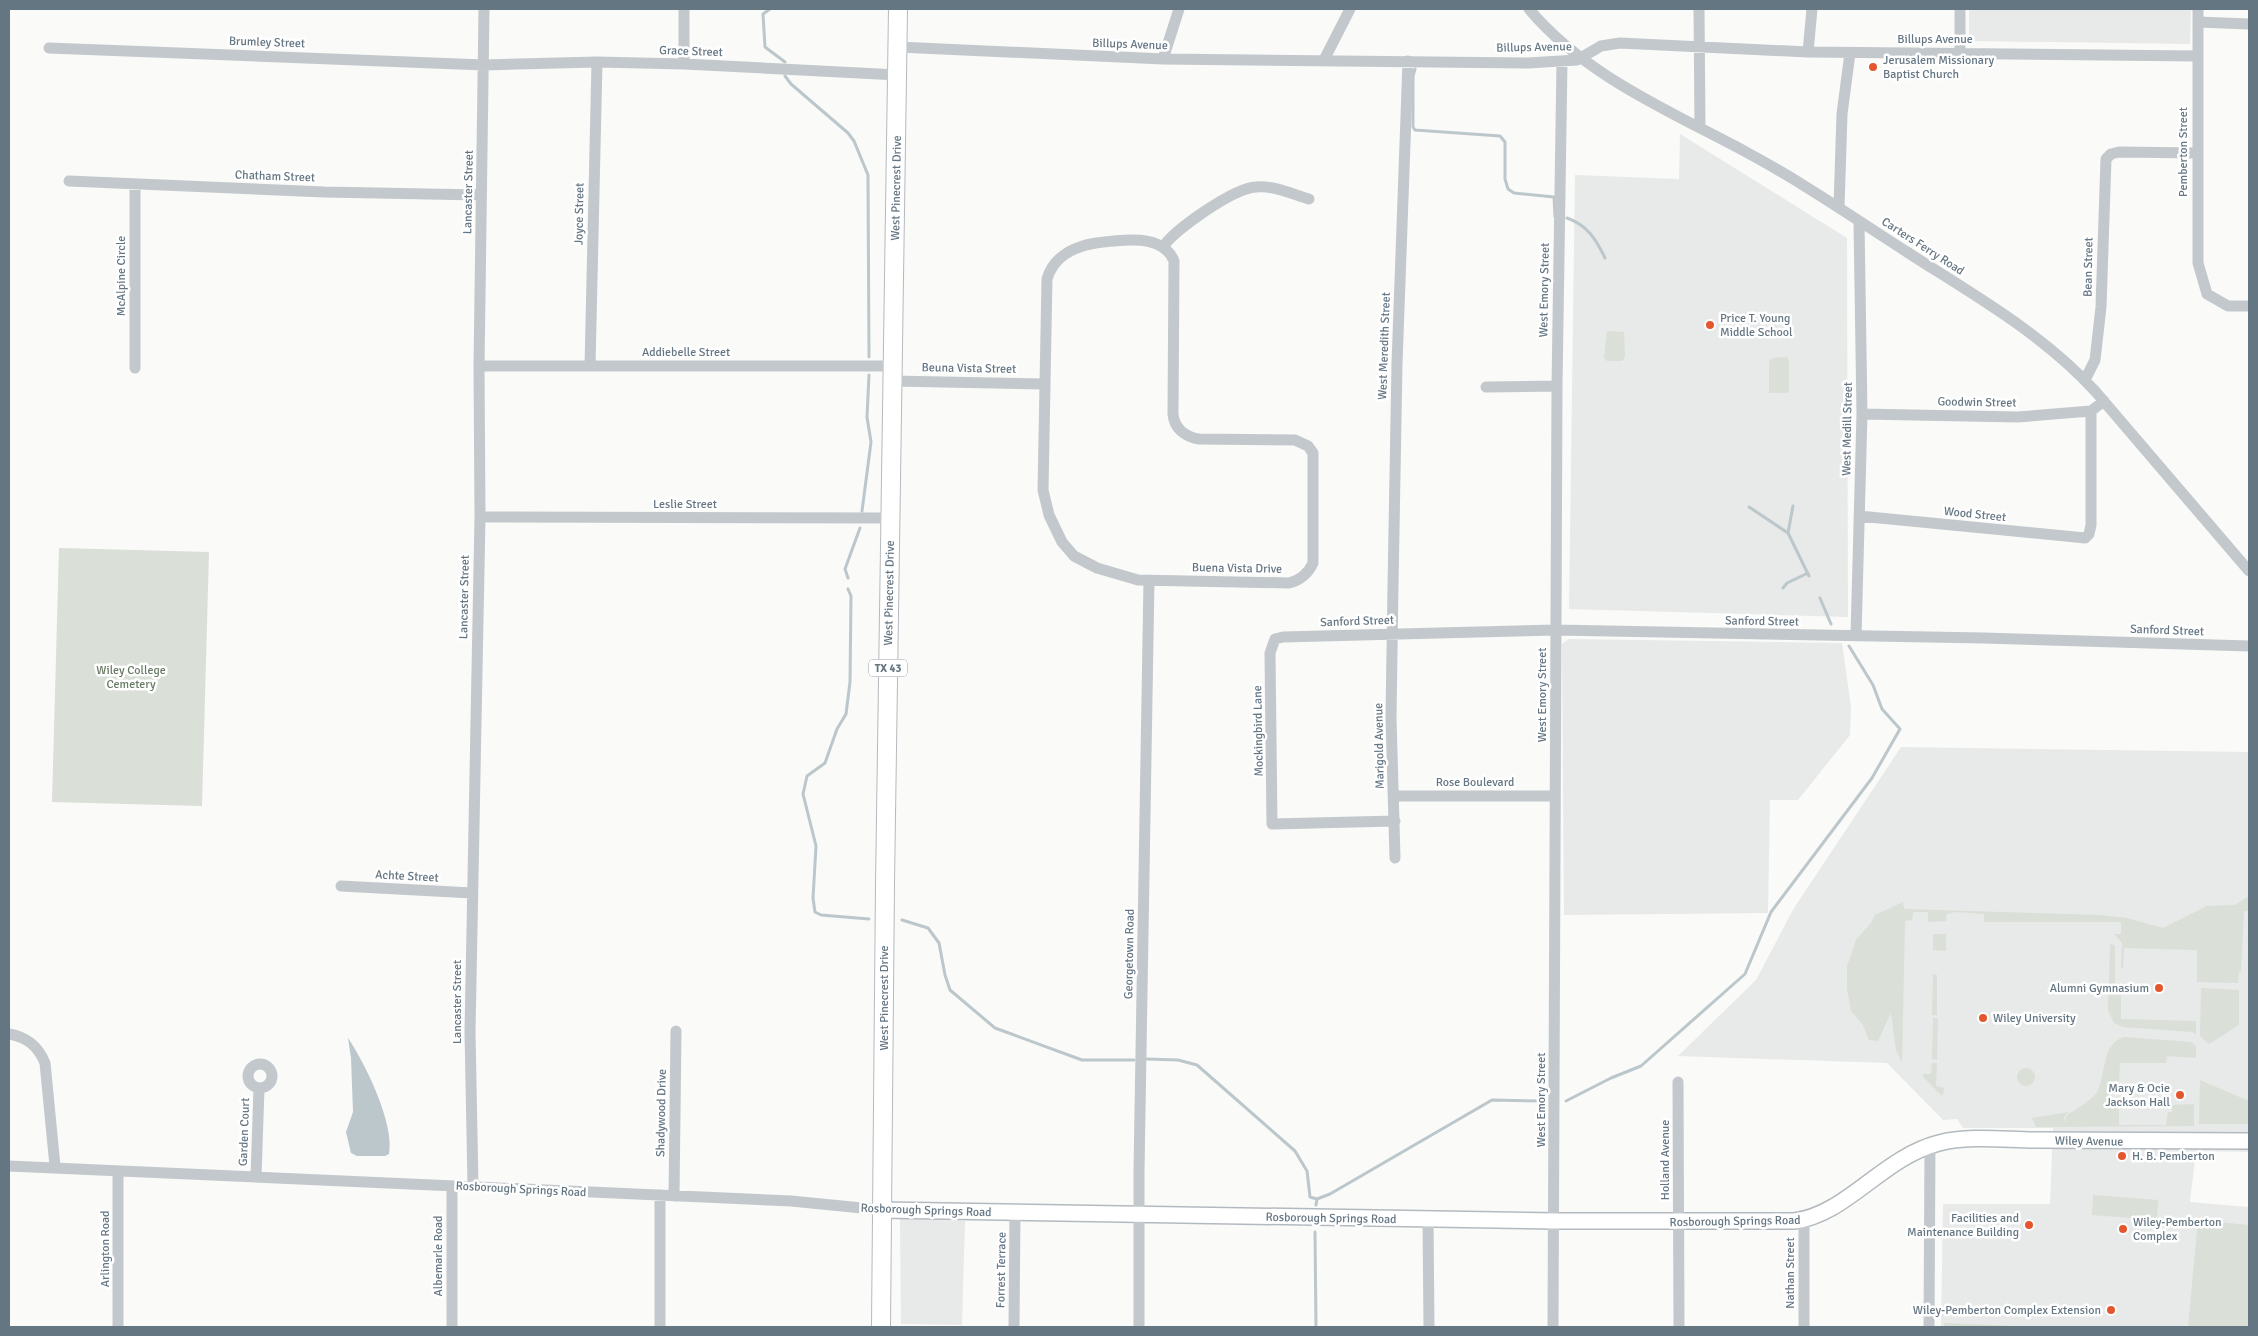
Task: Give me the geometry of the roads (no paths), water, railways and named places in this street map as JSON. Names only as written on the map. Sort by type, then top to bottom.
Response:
[{"type":"main road","name":"West Pinecrest Drive","points":[[881,1327],[898,9]]},
{"type":"street","name":"Lancaster Street","points":[[473,1186],[470,1032],[480,517],[479,366],[484,9]]},
{"type":"street","points":[[684,9],[684,64]]},
{"type":"street","points":[[1163,59],[1179,9]]},
{"type":"street","points":[[1324,60],[1350,9]]},
{"type":"street","name":"Carters Ferry Road","points":[[1530,9],[1583,58],[1622,84],[1781,171],[2006,316],[2046,345],[2085,380],[2104,401],[2249,571]]},
{"type":"street","points":[[1699,9],[1700,127]]},
{"type":"street","points":[[1808,52],[1812,9]]},
{"type":"street","points":[[1960,9],[1960,52]]},
{"type":"street","name":"Pemberton Street","points":[[2198,9],[2196,153],[2198,263],[2207,294],[2228,306],[2249,306]]},
{"type":"street","points":[[2198,22],[2249,24]]},
{"type":"street","name":"Billups Avenue","points":[[898,47],[1163,59],[1408,61],[1562,62],[1583,58],[1601,46],[1611,43],[1808,52],[1960,52],[2197,56]]},
{"type":"street","name":"Brumley Street","points":[[49,48],[484,64]]},
{"type":"street","points":[[1838,207],[1842,114],[1850,52]]},
{"type":"street","name":"West Meredith Street","points":[[1394,633],[1397,364],[1408,61]]},
{"type":"street","name":"Grace Street","points":[[484,64],[597,62],[684,64],[898,75]]},
{"type":"street","name":"Joyce Street","points":[[590,366],[597,62]]},
{"type":"street","name":"West Emory Street","points":[[1553,1327],[1557,386],[1562,62]]},
{"type":"street","name":"Bean Street","points":[[2085,380],[2094,366],[2101,307],[2104,164],[2111,154],[2123,152],[2196,153]]},
{"type":"street","name":"Chatham Street","points":[[68,181],[324,192],[481,195]]},
{"type":"street","name":"McAlpine Circle","points":[[135,184],[135,368]]},
{"type":"street","points":[[1163,247],[1179,229],[1244,189],[1263,186],[1308,199]]},
{"type":"street","name":"West Medill Street","points":[[1856,636],[1862,414],[1859,222]]},
{"type":"street","name":"Buena Vista Drive","points":[[1128,240],[1149,242],[1163,247],[1172,256],[1175,267],[1172,414],[1175,424],[1185,434],[1194,438],[1295,440],[1308,446],[1314,458],[1314,556],[1313,563],[1307,574],[1289,583],[1149,580],[1118,576],[1074,556],[1057,534],[1048,515],[1043,490],[1044,384],[1046,285],[1049,273],[1058,258],[1082,246],[1128,240]]},
{"type":"street","name":"Addiebelle Street","points":[[479,366],[590,366],[893,373]]},
{"type":"street","name":"Beuna Vista Street","points":[[893,373],[1044,384]]},
{"type":"street","points":[[1486,387],[1557,386]]},
{"type":"street","points":[[2092,411],[2104,401]]},
{"type":"street","name":"Goodwin Street","points":[[1862,414],[2018,417],[2092,411]]},
{"type":"street","name":"Wood Street","points":[[1859,516],[2080,538],[2088,536],[2091,525],[2092,411]]},
{"type":"street","name":"Leslie Street","points":[[480,517],[890,518]]},
{"type":"street","name":"Georgetown Road","points":[[1138,1327],[1138,1215],[1149,580]]},
{"type":"street","name":"Sanford Street","points":[[1275,639],[1283,637],[1394,633],[1556,630],[2249,646]]},
{"type":"street","name":"Marigold Avenue","points":[[1394,633],[1391,716],[1395,858]]},
{"type":"street","name":"Mockingbird Lane","points":[[1275,639],[1270,653],[1272,824],[1395,821]]},
{"type":"street","name":"Rose Boulevard","points":[[1394,796],[1555,796]]},
{"type":"street","name":"Achte Street","points":[[341,886],[472,893]]},
{"type":"street","name":"Shadywood Drive","points":[[674,1196],[676,1031]]},
{"type":"street","points":[[9,1034],[17,1035],[32,1043],[42,1054],[45,1063],[55,1166]]},
{"type":"street","name":"Holland Avenue","points":[[1678,1082],[1679,1327]]},
{"type":"street","name":"Garden Court","points":[[256,1178],[259,1088]]},
{"type":"street","name":"Wiley Avenue","points":[[1930,1146],[1971,1140],[2249,1141]]},
{"type":"street","points":[[1929,1327],[1930,1146]]},
{"type":"street","name":"Rosborough Springs Road","points":[[9,1166],[55,1166],[256,1178],[804,1201],[882,1210],[1428,1220],[1679,1222],[1804,1220],[1827,1211],[1894,1163],[1930,1146]]},
{"type":"street","name":"Arlington Road","points":[[118,1171],[118,1327]]},
{"type":"street","name":"Albemarle Road","points":[[452,1186],[452,1327]]},
{"type":"street","points":[[660,1195],[660,1327]]},
{"type":"street","name":"Forrest Terrace","points":[[1014,1327],[1015,1213]]},
{"type":"street","points":[[1428,1220],[1429,1327]]},
{"type":"street","name":"Nathan Street","points":[[1804,1220],[1804,1327]]},
{"type":"waterway","points":[[770,9],[763,14],[765,47],[785,62]]},
{"type":"waterway","points":[[1415,69],[1413,76],[1413,127],[1415,130],[1500,136],[1505,142],[1505,179],[1508,189],[1514,193],[1554,197],[1555,217]]},
{"type":"waterway","points":[[785,76],[791,84],[848,133],[854,141],[868,175],[869,357]]},
{"type":"waterway","points":[[1567,218],[1580,225],[1590,234],[1605,258]]},
{"type":"waterway","points":[[862,511],[871,442],[867,417],[869,375]]},
{"type":"waterway","points":[[1788,533],[1793,506]]},
{"type":"waterway","points":[[1749,507],[1788,533],[1809,576]]},
{"type":"waterway","points":[[848,578],[845,569],[860,528]]},
{"type":"waterway","points":[[1783,588],[1787,583],[1808,573]]},
{"type":"waterway","points":[[848,589],[851,596],[850,682],[846,714],[837,729],[825,763],[807,776],[803,794],[816,846],[813,898],[815,912],[821,915],[869,919]]},
{"type":"waterway","points":[[1820,598],[1831,624]]},
{"type":"waterway","points":[[1566,1101],[1611,1078],[1641,1066],[1745,974],[1771,912],[1872,778],[1900,729],[1882,709],[1873,685],[1849,646]]},
{"type":"waterway","points":[[902,920],[928,928],[939,943],[950,990],[995,1028],[1082,1060],[1134,1060]]},
{"type":"waterway","points":[[1147,1059],[1178,1060],[1197,1065],[1295,1151],[1307,1171],[1310,1197],[1317,1199]]},
{"type":"waterway","points":[[1316,1205],[1317,1199],[1330,1194],[1492,1100],[1543,1101]]},
{"type":"waterway","points":[[1315,1232],[1316,1327]]},
{"type":"place","name":"Jerusalem Missionary Baptist Church","points":[[1873,67]]},
{"type":"place","name":"Price T. Young Middle School","points":[[1710,325]]},
{"type":"place","name":"Alumni Gymnasium","points":[[2159,988]]},
{"type":"place","name":"Wiley University","points":[[1983,1018]]},
{"type":"place","name":"Mary & Ocie Jackson Hall","points":[[2180,1095]]},
{"type":"place","name":"H. B. Pemberton","points":[[2122,1156]]},
{"type":"place","name":"Facilities and Maintenance Building","points":[[2029,1225]]},
{"type":"place","name":"Wiley-Pemberton Complex","points":[[2123,1229]]},
{"type":"place","name":"Wiley-Pemberton Complex Extension","points":[[2111,1310]]},
{"type":"park label","name":"Wiley College Cemetery","points":[[131,677]]}]
